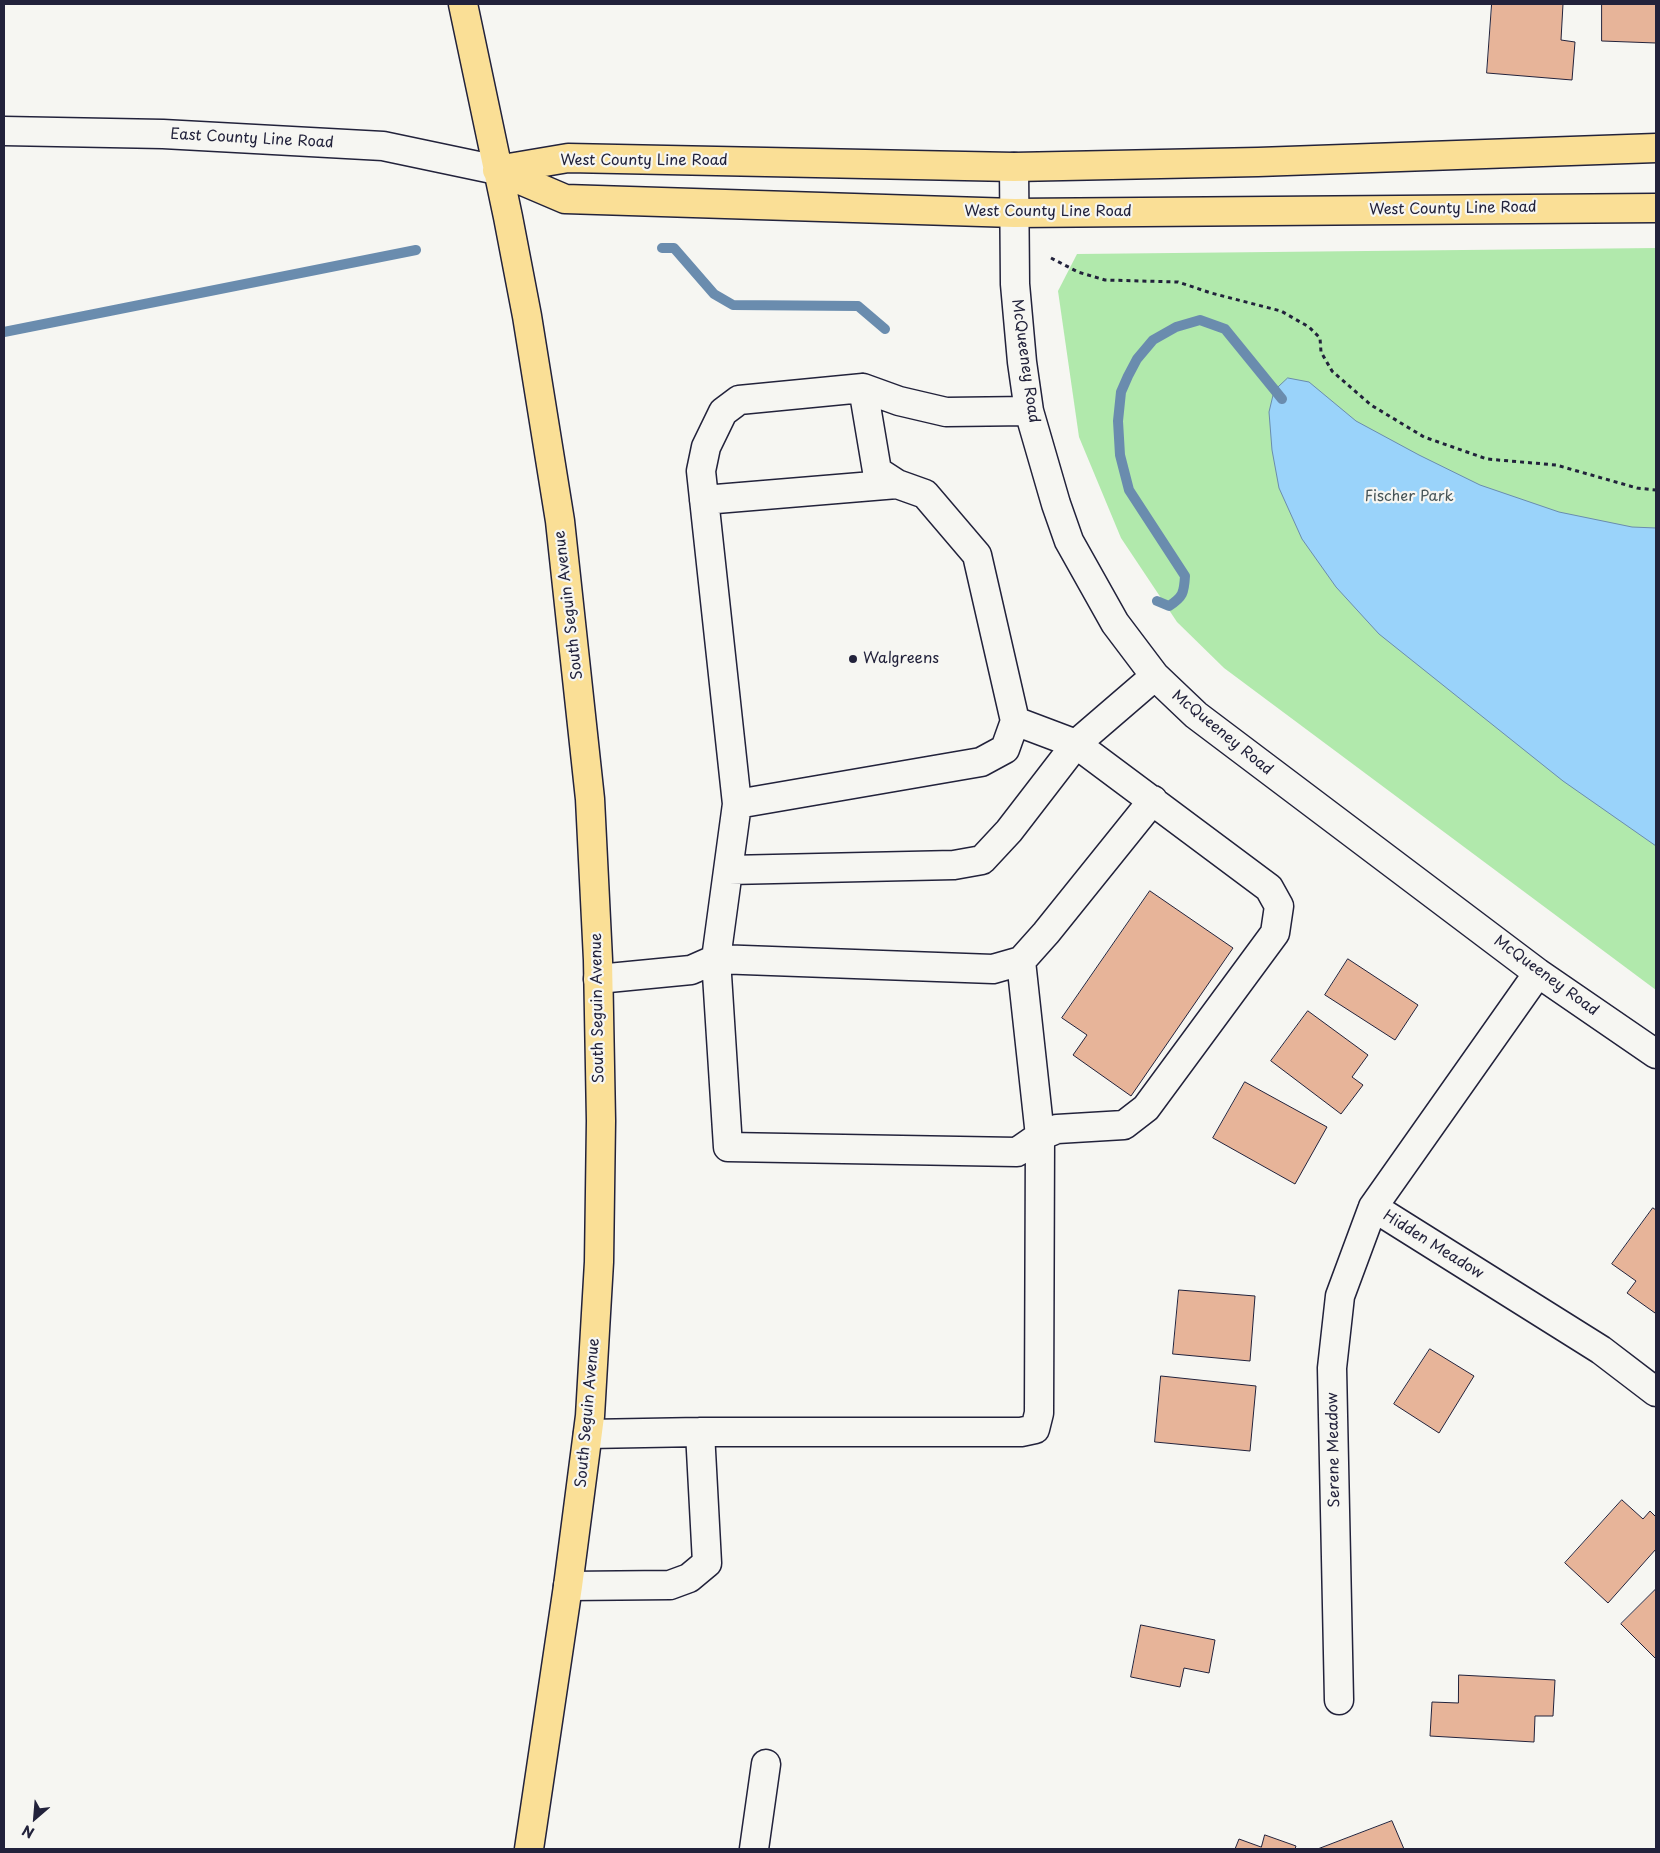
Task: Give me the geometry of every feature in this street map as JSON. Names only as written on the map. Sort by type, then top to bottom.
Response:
[{"type":"main road","name":"South Seguin Avenue","points":[[463,4],[508,217],[528,326],[561,530],[590,799],[598,979],[599,1262],[588,1434],[568,1586],[529,1849]]},
{"type":"main road","name":"West County Line Road","points":[[497,170],[568,158],[1014,167],[1258,162],[1656,148]]},
{"type":"main road","name":"West County Line Road","points":[[497,170],[565,199],[1014,213],[1656,208]]},
{"type":"street","name":"East County Line Road","points":[[4,132],[163,134],[383,146],[497,170]]},
{"type":"street","name":"McQueeney Road","points":[[1014,167],[1015,284],[1022,362],[1029,411],[1056,504],[1069,541],[1115,623],[1154,676],[1196,716],[1538,973],[1656,1054]]},
{"type":"street","points":[[1015,721],[1076,744],[1269,888],[1279,906],[1275,933],[1146,1108],[1124,1125],[1057,1129],[1040,1136],[1017,1152],[728,1147],[716,960],[737,804],[701,471],[706,447],[723,412],[739,400],[863,388],[899,401],[946,412],[1029,411]]},
{"type":"street","points":[[737,804],[981,762],[1005,749],[1015,721],[977,554],[925,494],[897,484],[877,471],[863,388]]},
{"type":"street","points":[[704,500],[897,484]]},
{"type":"street","points":[[729,870],[954,866],[982,860],[1009,831],[1076,744],[1154,676]]},
{"type":"street","points":[[598,979],[691,970],[716,960],[993,969],[1021,962],[1153,800]]},
{"type":"street","points":[[588,1434],[1022,1432],[1035,1429],[1039,1413],[1040,1136],[1021,962]]},
{"type":"street","name":"Hidden Meadow","points":[[1538,973],[1373,1207],[1601,1350],[1656,1392]]},
{"type":"street","name":"Serene Meadow","points":[[1339,1700],[1332,1368],[1340,1296],[1373,1207]]},
{"type":"street","points":[[568,1586],[670,1585],[690,1578],[707,1563],[700,1432]]},
{"type":"street","points":[[754,1849],[766,1764]]},
{"type":"path","points":[[1051,258],[1078,272],[1105,280],[1178,282],[1211,293],[1280,311],[1309,327],[1320,338],[1321,352],[1332,371],[1371,405],[1424,437],[1487,460],[1556,465],[1638,488],[1656,490]]},
{"type":"green space","name":"Fischer Park","points":[[1656,248],[1656,990],[1224,668],[1177,622],[1121,538],[1079,437],[1058,291],[1077,254]]},
{"type":"water","points":[[1288,378],[1309,382],[1356,421],[1480,485],[1559,512],[1632,527],[1656,528],[1656,846],[1563,781],[1379,634],[1336,587],[1302,539],[1279,488],[1272,450],[1269,412],[1274,391]]},
{"type":"building","points":[[1492,4],[1563,4],[1561,40],[1575,42],[1572,80],[1487,73]]},
{"type":"building","points":[[1602,4],[1656,4],[1656,43],[1602,41]]},
{"type":"building","points":[[1150,891],[1233,948],[1131,1096],[1073,1055],[1087,1035],[1062,1018]]},
{"type":"building","points":[[1348,959],[1418,1005],[1395,1040],[1325,995]]},
{"type":"building","points":[[1308,1011],[1368,1055],[1352,1077],[1363,1085],[1341,1114],[1271,1061]]},
{"type":"building","points":[[1245,1082],[1327,1127],[1295,1184],[1213,1138]]},
{"type":"building","points":[[1653,1208],[1656,1210],[1655,1313],[1627,1293],[1636,1281],[1612,1264]]},
{"type":"building","points":[[1179,1290],[1255,1296],[1250,1361],[1173,1354]]},
{"type":"building","points":[[1430,1349],[1474,1376],[1439,1433],[1394,1404]]},
{"type":"building","points":[[1161,1376],[1256,1386],[1250,1451],[1155,1442]]},
{"type":"building","points":[[1622,1500],[1643,1519],[1650,1511],[1656,1517],[1656,1549],[1608,1603],[1565,1563]]},
{"type":"building","points":[[1656,1589],[1656,1659],[1621,1624]]},
{"type":"building","points":[[1141,1625],[1215,1640],[1209,1673],[1184,1668],[1180,1687],[1131,1677]]},
{"type":"building","points":[[1459,1675],[1555,1680],[1553,1716],[1535,1716],[1534,1742],[1430,1736],[1432,1702],[1458,1703]]},
{"type":"building","points":[[1392,1821],[1404,1849],[1318,1849]]},
{"type":"building","points":[[1265,1835],[1296,1846],[1295,1849],[1235,1849],[1239,1839],[1261,1847]]},
{"type":"waterway","points":[[662,248],[674,248],[714,294],[733,305],[858,306],[885,329]]},
{"type":"waterway","points":[[4,332],[416,250]]},
{"type":"waterway","points":[[1157,601],[1169,606],[1177,600],[1183,591],[1185,576],[1129,490],[1120,455],[1118,421],[1121,392],[1137,359],[1153,340],[1176,327],[1200,320],[1225,329],[1282,399]]},
{"type":"place","name":"Walgreens","points":[[853,659]]}]
